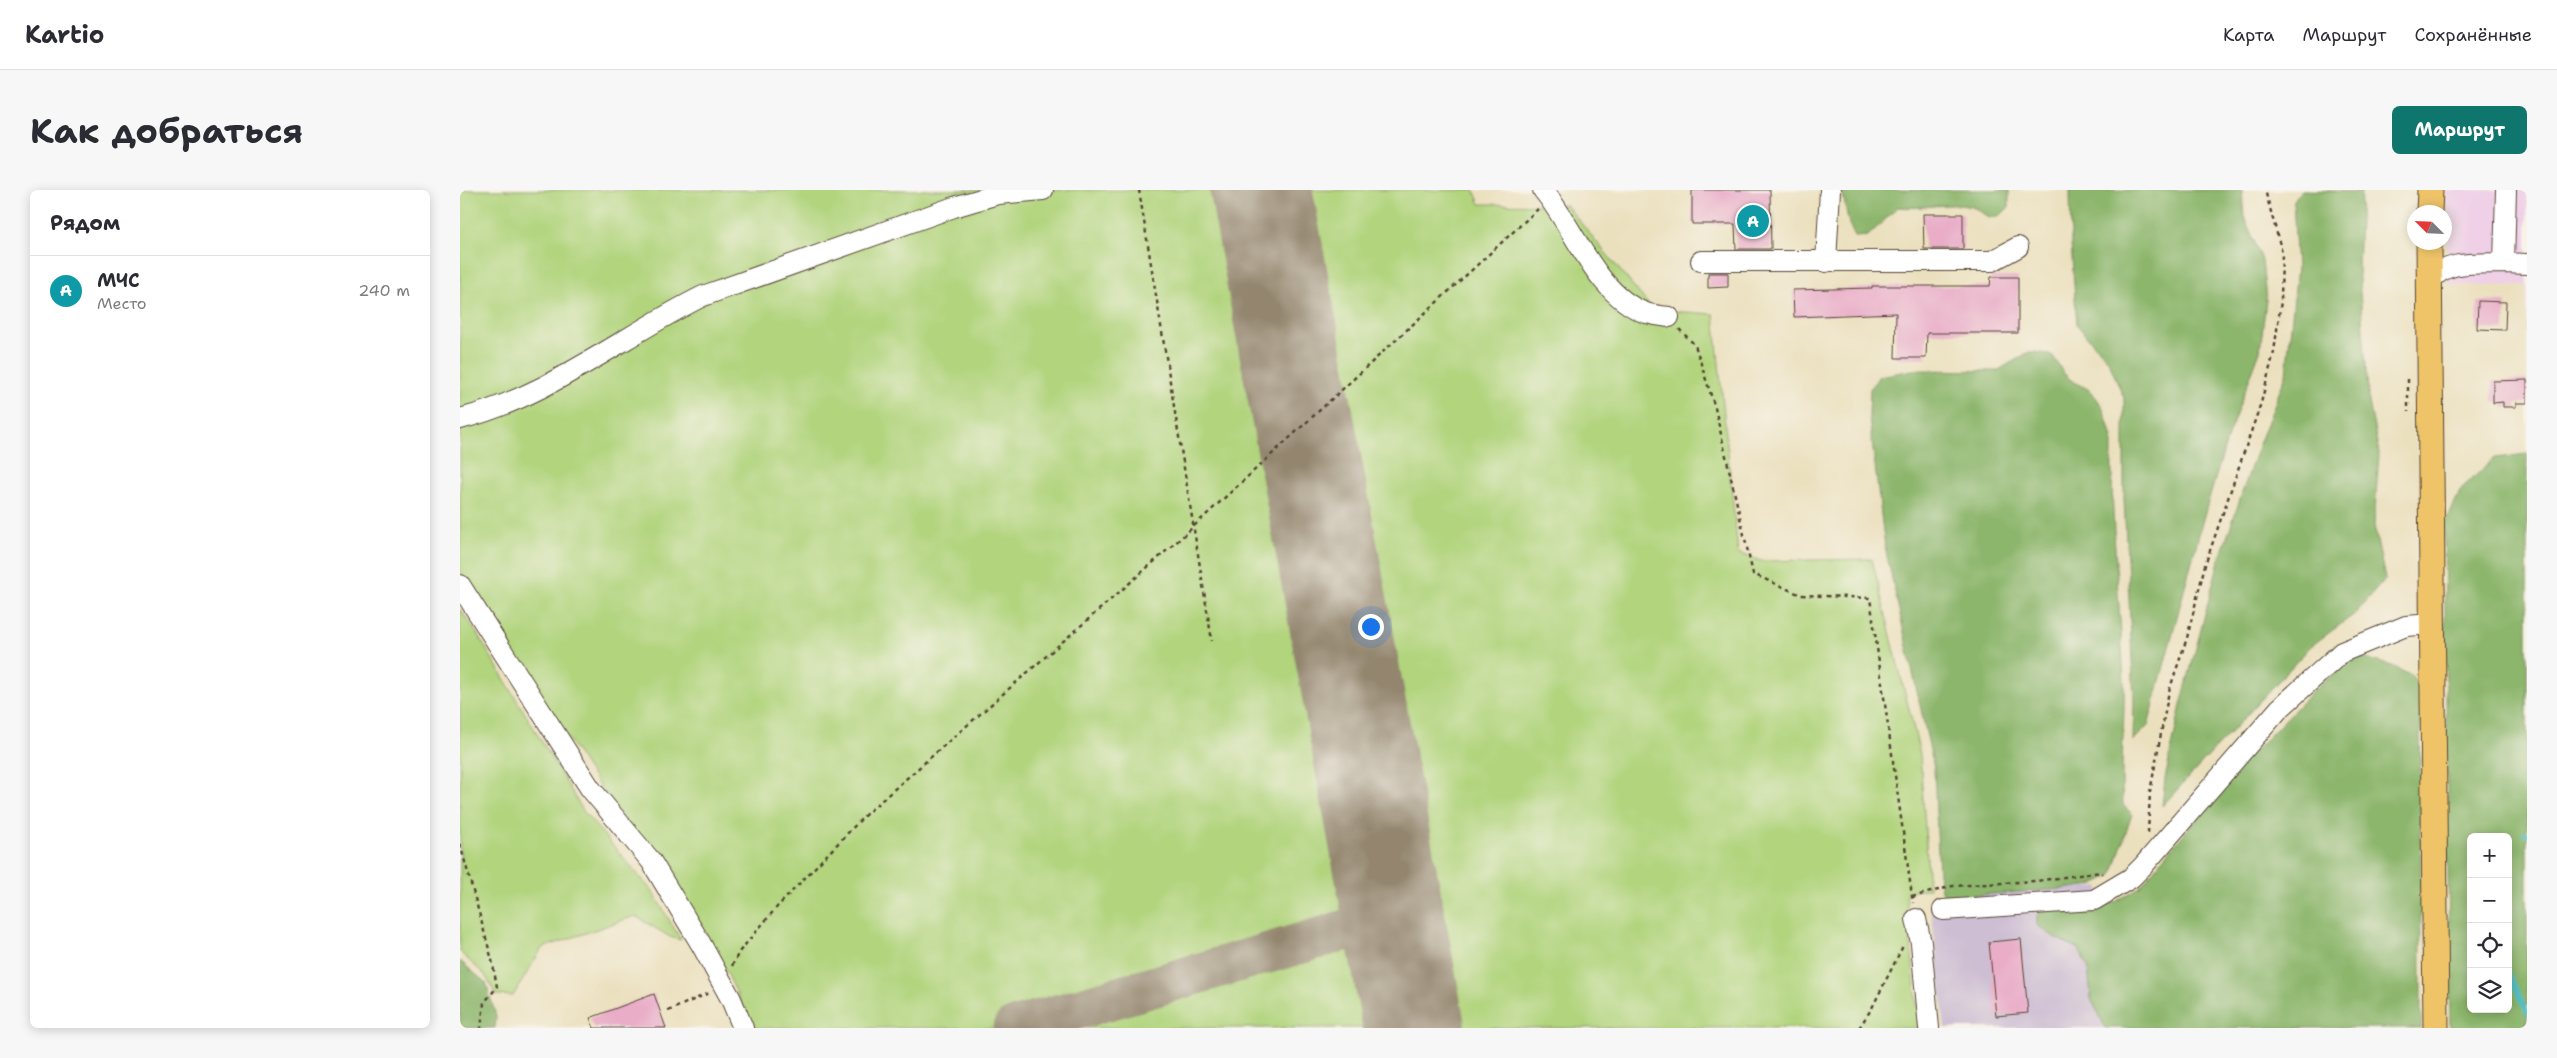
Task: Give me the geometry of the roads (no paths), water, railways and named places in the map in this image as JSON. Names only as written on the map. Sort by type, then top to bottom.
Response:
[{"type":"main road","points":[[2429,205],[2430,190]]},
{"type":"main road","points":[[2430,250],[2436,1028]]},
{"type":"lane","points":[[460,419],[493,411],[552,381],[665,315],[703,296],[954,207],[998,194],[1043,190]]},
{"type":"lane","points":[[1826,262],[1830,190]]},
{"type":"lane","points":[[2504,263],[2506,190]]},
{"type":"lane","points":[[1553,193],[1584,252],[1604,280],[1624,300],[1645,312],[1669,317]]},
{"type":"lane","points":[[1702,261],[1992,261],[2018,247]]},
{"type":"lane","points":[[2439,250],[2465,264]]},
{"type":"lane","points":[[2429,283],[2435,273],[2465,264],[2527,264]]},
{"type":"lane","points":[[460,585],[590,788],[651,861],[701,944],[731,999],[743,1028]]},
{"type":"lane","points":[[1943,910],[2094,900],[2143,866],[2279,709],[2342,652],[2406,626],[2432,624]]},
{"type":"lane","points":[[1916,919],[1921,943],[1930,1028]]},
{"type":"waterway","points":[[2512,980],[2527,1012]]},
{"type":"place","name":"МЧС","points":[[1753,221]]}]
